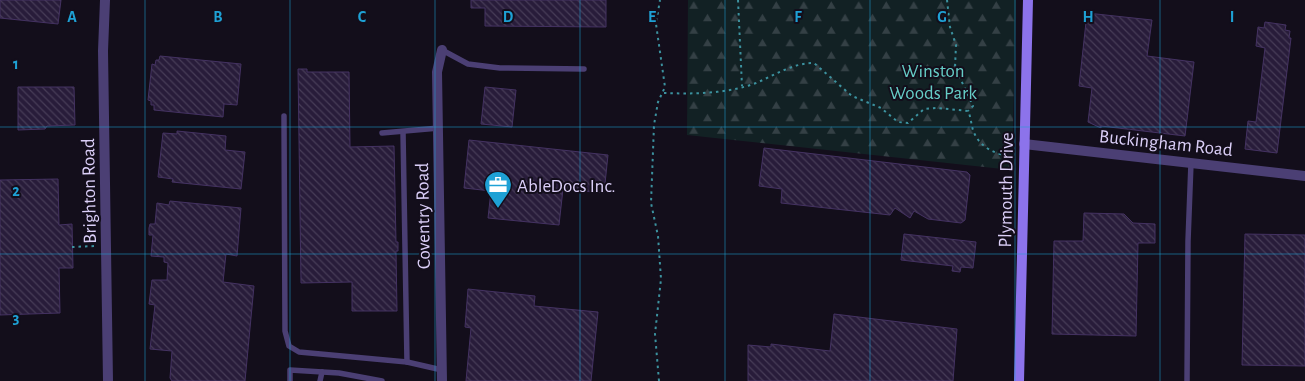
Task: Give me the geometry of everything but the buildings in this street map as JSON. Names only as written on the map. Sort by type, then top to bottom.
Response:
[{"type":"street","name":"Brighton Road","points":[[105,0],[103,52],[108,381]]},
{"type":"street","name":"Plymouth Drive","points":[[1019,381],[1028,0]]},
{"type":"street","name":"Coventry Road","points":[[442,50],[437,72],[442,381]]},
{"type":"street","name":"Buckingham Road","points":[[1024,144],[1305,176]]},
{"type":"lane","points":[[442,50],[468,64],[500,68],[584,69]]},
{"type":"lane","points":[[284,116],[285,331],[289,346],[299,352],[407,362],[442,370]]},
{"type":"lane","points":[[382,133],[439,128]]},
{"type":"lane","points":[[403,132],[407,362]]},
{"type":"lane","points":[[1187,381],[1188,232],[1191,162]]},
{"type":"lane","points":[[290,381],[290,370],[322,372],[382,381]]},
{"type":"lane","points":[[320,381],[322,372]]},
{"type":"path","points":[[659,381],[655,334],[662,279],[658,236],[650,203],[654,125],[658,102],[664,92],[664,74],[656,24],[660,0]]},
{"type":"path","points":[[738,0],[742,86]]},
{"type":"path","points":[[947,0],[950,27],[956,45],[955,67],[973,106],[968,111]]},
{"type":"path","points":[[664,92],[708,94],[742,86],[802,63],[814,63],[852,96],[881,108],[898,122],[908,123],[924,110],[937,108],[968,111]]},
{"type":"path","points":[[968,111],[974,132],[991,151],[1000,155],[1024,158]]},
{"type":"path","points":[[72,247],[106,246]]},
{"type":"green space","name":"Winston Woods Park","points":[[688,0],[1016,0],[1012,170],[687,135]]},
{"type":"place","name":"AbleDocs Inc.","points":[[498,209]]}]
